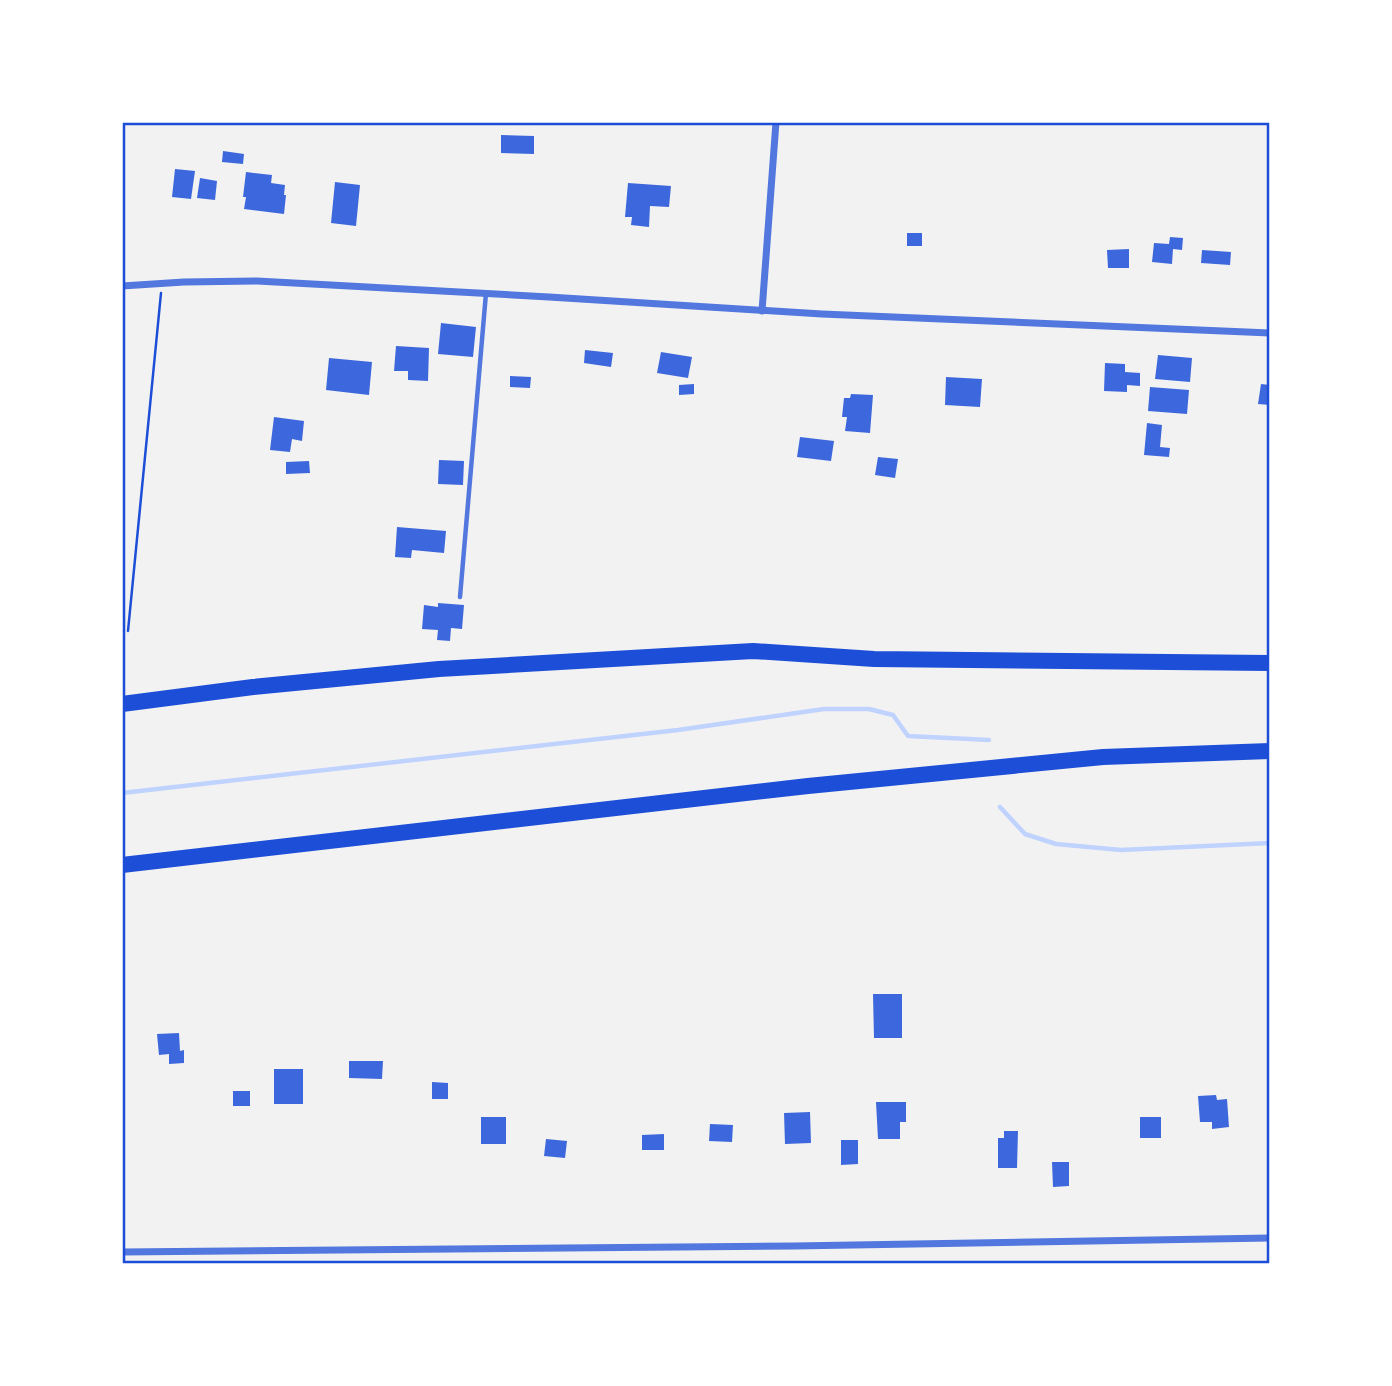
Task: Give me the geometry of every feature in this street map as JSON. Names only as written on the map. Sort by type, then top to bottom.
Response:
[{"type":"highway","points":[[122,704],[253,687],[439,669],[753,651],[874,659],[1269,663]]},
{"type":"highway","points":[[122,865],[821,785],[1103,757],[1269,751]]},
{"type":"street","points":[[762,310],[776,122]]},
{"type":"street","points":[[122,286],[257,281],[762,310],[1269,332]]},
{"type":"street","points":[[122,1252],[794,1246],[1269,1238]]},
{"type":"lane","points":[[460,597],[486,293]]},
{"type":"path","points":[[128,631],[162,283]]},
{"type":"building","points":[[501,135],[534,136],[534,154],[501,153]]},
{"type":"building","points":[[223,151],[244,154],[243,164],[222,162]]},
{"type":"building","points":[[175,169],[195,171],[191,199],[172,197]]},
{"type":"building","points":[[246,172],[272,175],[271,183],[285,185],[284,214],[244,209]]},
{"type":"building","points":[[200,178],[217,181],[215,200],[197,198]]},
{"type":"building","points":[[335,182],[360,185],[356,226],[331,223]]},
{"type":"building","points":[[628,183],[671,186],[669,207],[650,206],[649,227],[631,225],[632,217],[625,217]]},
{"type":"building","points":[[907,233],[922,233],[922,246],[907,246]]},
{"type":"building","points":[[1170,237],[1183,238],[1182,250],[1173,249],[1172,264],[1152,262],[1154,243],[1169,244]]},
{"type":"building","points":[[1129,249],[1129,268],[1108,268],[1107,250]]},
{"type":"building","points":[[1202,250],[1231,252],[1230,265],[1201,263]]},
{"type":"building","points":[[441,323],[476,327],[473,357],[438,354]]},
{"type":"building","points":[[396,346],[429,348],[428,381],[408,380],[408,371],[394,371]]},
{"type":"building","points":[[585,350],[613,353],[611,367],[584,363]]},
{"type":"building","points":[[661,352],[692,357],[688,378],[657,373]]},
{"type":"building","points":[[1158,355],[1192,358],[1190,382],[1155,379]]},
{"type":"building","points":[[329,358],[372,362],[369,395],[326,390]]},
{"type":"building","points":[[1105,363],[1125,364],[1125,372],[1140,373],[1140,386],[1127,385],[1127,392],[1104,391]]},
{"type":"building","points":[[510,376],[531,377],[530,388],[510,387]]},
{"type":"building","points":[[946,377],[982,379],[980,407],[945,405]]},
{"type":"building","points":[[694,384],[694,394],[679,395],[679,385]]},
{"type":"building","points":[[1261,384],[1270,385],[1270,405],[1258,404]]},
{"type":"building","points":[[1150,387],[1189,390],[1187,414],[1148,411]]},
{"type":"building","points":[[851,394],[873,395],[870,433],[845,431],[847,417],[842,417],[844,398],[850,398]]},
{"type":"building","points":[[274,417],[304,421],[302,441],[292,439],[290,452],[270,450]]},
{"type":"building","points":[[1147,423],[1162,425],[1160,447],[1170,448],[1169,457],[1144,455]]},
{"type":"building","points":[[800,437],[834,441],[831,461],[797,457]]},
{"type":"building","points":[[878,457],[898,459],[895,478],[875,475]]},
{"type":"building","points":[[439,460],[464,461],[463,485],[438,484]]},
{"type":"building","points":[[309,461],[310,473],[286,474],[286,462]]},
{"type":"building","points":[[397,527],[446,531],[444,553],[412,550],[411,558],[395,557]]},
{"type":"building","points":[[438,603],[464,605],[462,629],[451,628],[450,641],[437,640],[438,630],[422,629],[424,605],[438,607]]},
{"type":"building","points":[[873,994],[902,994],[902,1038],[874,1038]]},
{"type":"building","points":[[179,1033],[180,1051],[184,1050],[184,1063],[169,1064],[169,1054],[159,1055],[157,1034]]},
{"type":"building","points":[[349,1061],[383,1061],[382,1079],[349,1078]]},
{"type":"building","points":[[274,1069],[303,1069],[303,1104],[274,1104]]},
{"type":"building","points":[[432,1082],[448,1083],[448,1099],[432,1099]]},
{"type":"building","points":[[233,1091],[250,1091],[250,1106],[233,1106]]},
{"type":"building","points":[[1216,1095],[1217,1100],[1227,1099],[1229,1127],[1212,1129],[1212,1122],[1200,1122],[1198,1096]]},
{"type":"building","points":[[876,1102],[906,1102],[906,1122],[900,1122],[900,1139],[878,1139]]},
{"type":"building","points":[[810,1112],[811,1143],[785,1144],[784,1113]]},
{"type":"building","points":[[481,1117],[506,1117],[506,1144],[481,1144]]},
{"type":"building","points":[[1140,1117],[1161,1117],[1161,1138],[1140,1138]]},
{"type":"building","points":[[710,1124],[733,1125],[732,1142],[709,1141]]},
{"type":"building","points":[[1004,1131],[1018,1131],[1017,1168],[998,1168],[998,1138],[1004,1138]]},
{"type":"building","points":[[664,1134],[664,1150],[642,1150],[642,1135]]},
{"type":"building","points":[[546,1139],[567,1141],[565,1158],[544,1156]]},
{"type":"building","points":[[841,1140],[858,1140],[858,1164],[841,1165]]},
{"type":"building","points":[[1052,1162],[1069,1162],[1069,1186],[1053,1187]]},
{"type":"waterway","points":[[122,793],[678,730],[824,709],[869,709],[893,715],[908,736],[989,740]]},
{"type":"waterway","points":[[1000,807],[1025,834],[1056,844],[1121,850],[1270,843]]}]
